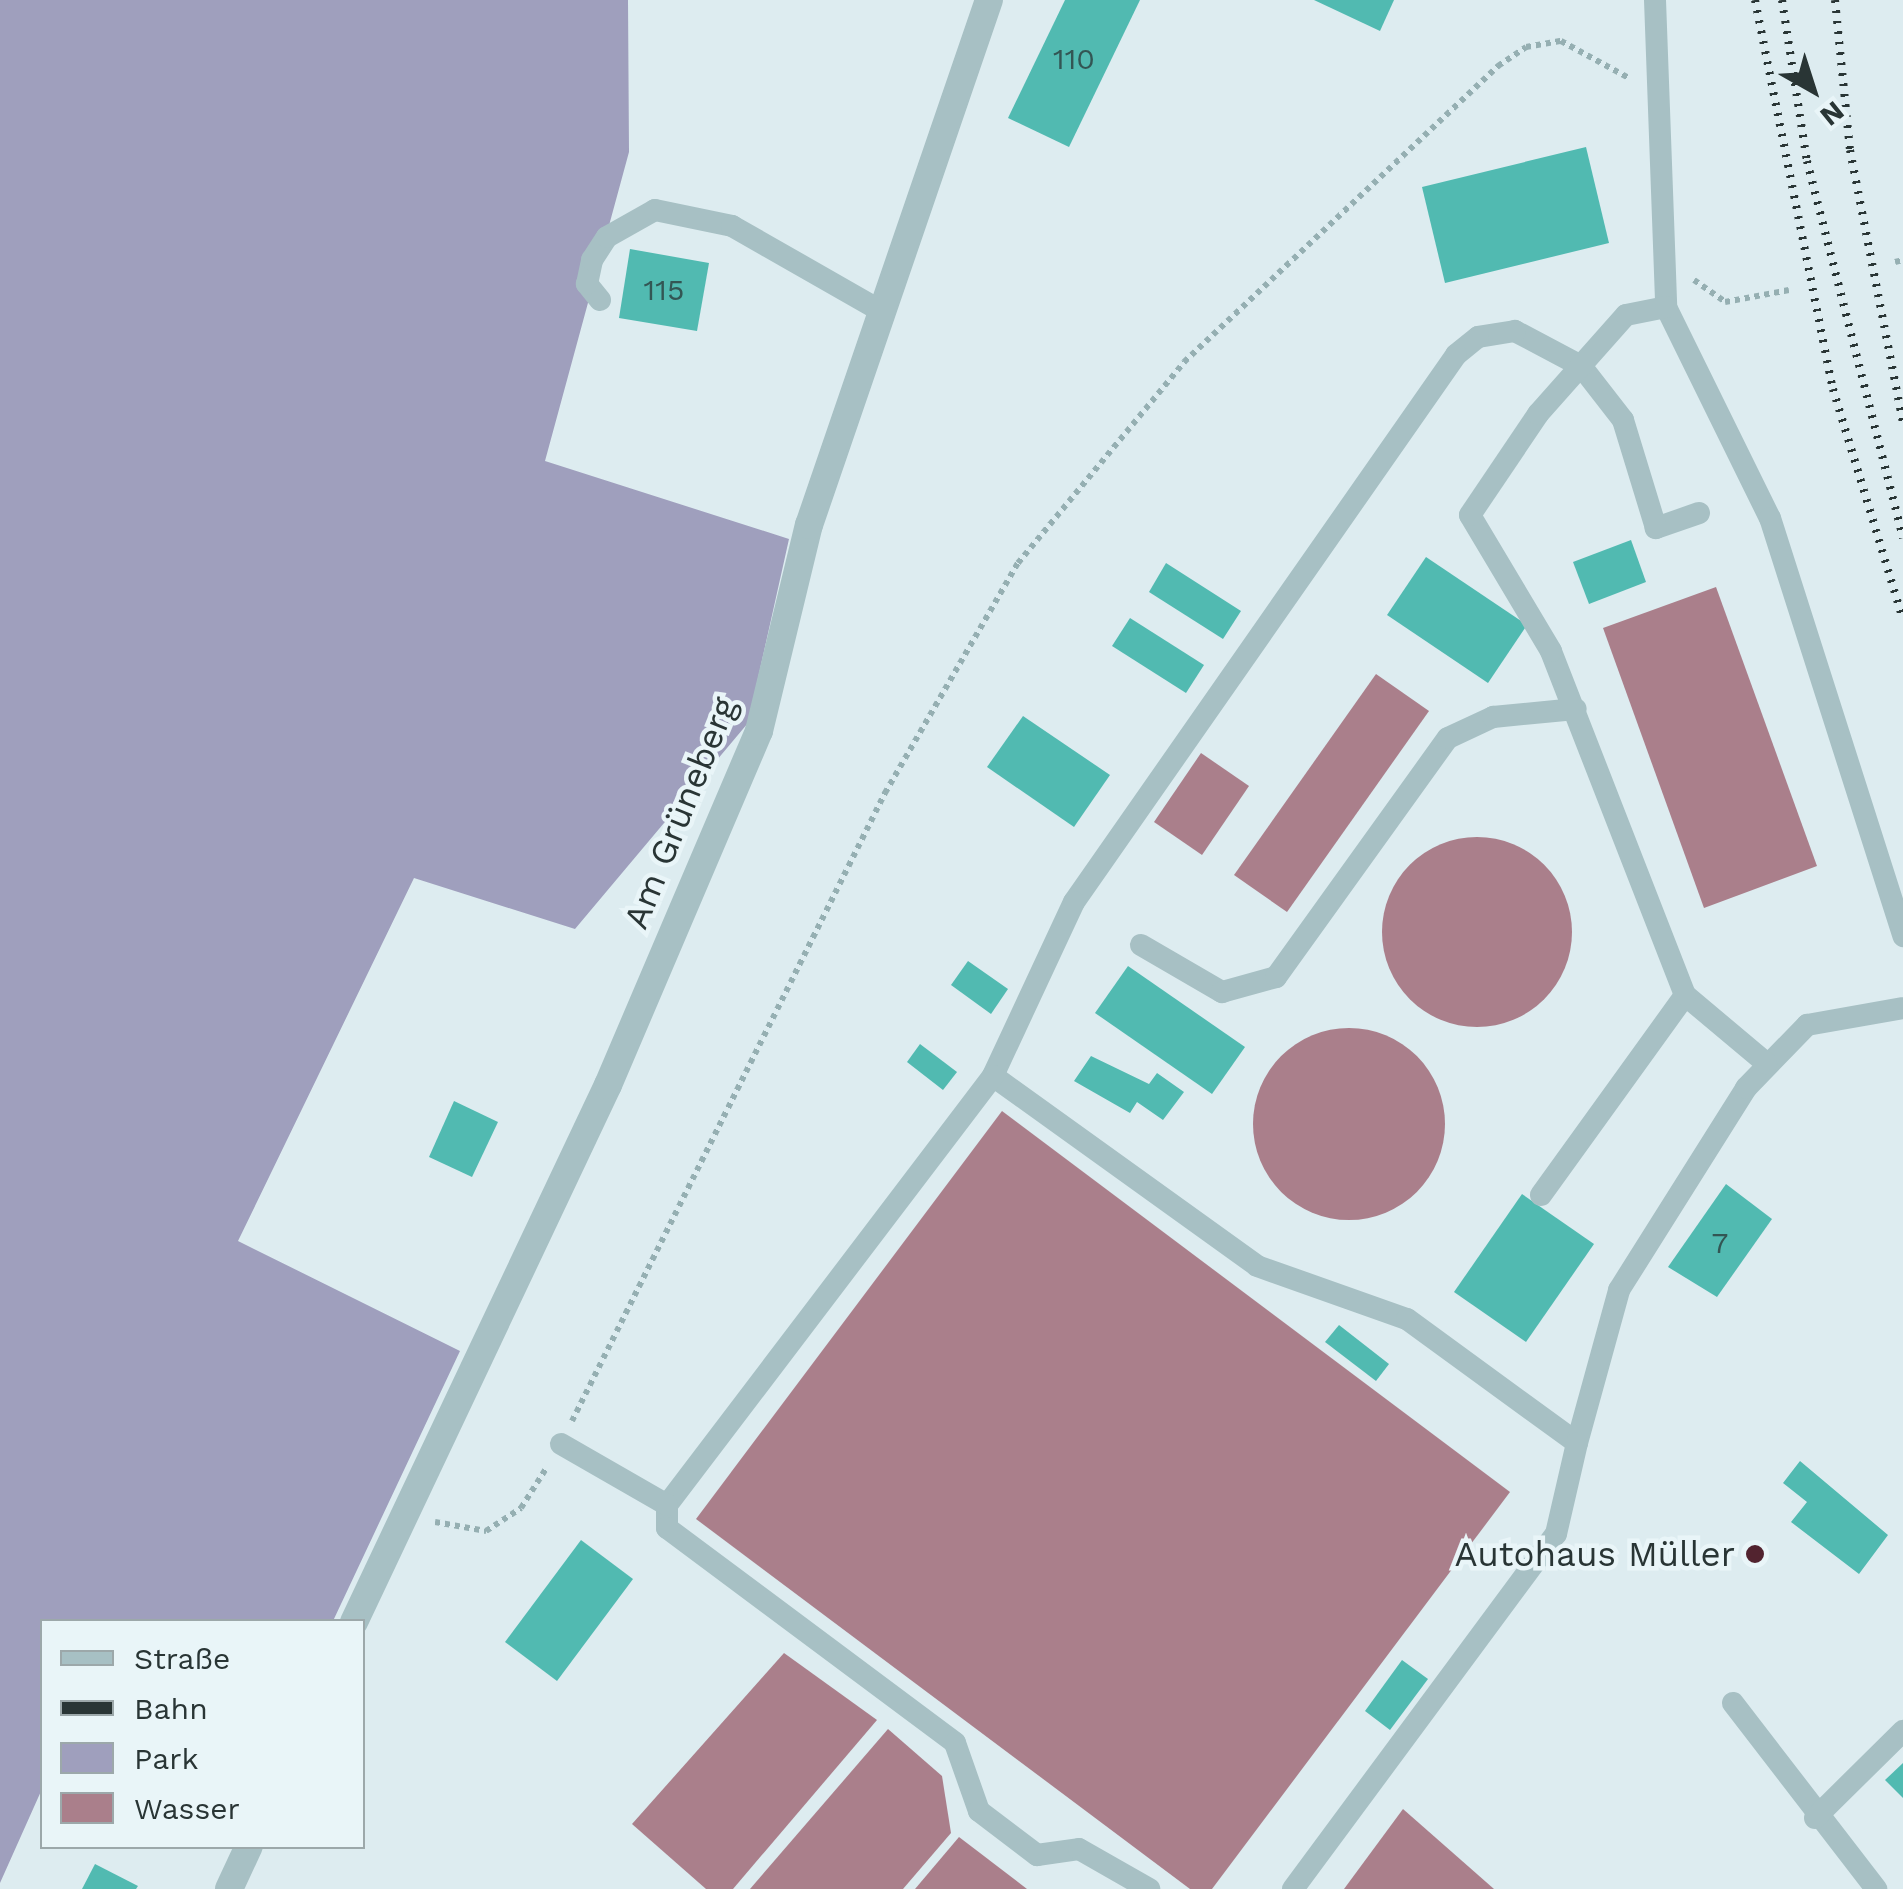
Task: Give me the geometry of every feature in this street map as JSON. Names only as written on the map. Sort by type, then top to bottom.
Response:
[{"type":"street","name":"Am Grüneberg","points":[[355,1619],[608,1085],[758,731],[809,526],[989,0]]},
{"type":"street","points":[[229,1889],[247,1849]]},
{"type":"lane","points":[[1655,0],[1666,307],[1770,518],[1903,936]]},
{"type":"lane","points":[[600,300],[587,284],[592,260],[606,237],[655,210],[732,226],[883,312]]},
{"type":"lane","points":[[1666,307],[1626,316],[1581,366],[1470,515],[1576,709],[1685,996],[1766,1063]]},
{"type":"lane","points":[[1149,1889],[1079,1849],[1037,1855],[978,1811],[955,1742],[667,1528],[666,1505],[992,1076],[1074,902],[1456,355],[1478,337],[1515,331],[1581,366],[1622,420],[1656,528],[1699,512]]},
{"type":"lane","points":[[1142,946],[1222,992],[1276,976],[1448,738],[1493,717],[1576,709]]},
{"type":"lane","points":[[1540,1196],[1685,996]]},
{"type":"lane","points":[[1293,1889],[1556,1534],[1576,1443],[1619,1290],[1766,1063],[1807,1025],[1903,1008]]},
{"type":"lane","points":[[992,1076],[1257,1266],[1407,1318],[1576,1443]]},
{"type":"lane","points":[[561,1444],[666,1505]]},
{"type":"lane","points":[[1733,1702],[1815,1818],[1876,1889]]},
{"type":"lane","points":[[1815,1818],[1903,1731]]},
{"type":"path","points":[[406,1510],[486,1532],[522,1508],[561,1444],[885,793],[1018,563],[1184,362],[1498,66],[1526,48],[1560,41],[1630,79],[1659,78]]},
{"type":"path","points":[[1690,263],[1699,287],[1726,302],[1789,290]]},
{"type":"green space","points":[[0,0],[628,0],[629,152],[545,461],[789,539],[748,723],[575,929],[414,878],[238,1241],[460,1351],[334,1619],[40,1619],[40,1793],[0,1883]]},
{"type":"water","points":[[1716,587],[1817,866],[1704,908],[1603,628]]},
{"type":"water","points":[[1376,674],[1429,711],[1287,912],[1234,875]]},
{"type":"water","points":[[1201,753],[1249,786],[1202,855],[1154,822]]},
{"type":"water","points":[[1477,837],[1513,845],[1544,865],[1564,896],[1572,932],[1564,968],[1544,999],[1513,1019],[1477,1027],[1441,1019],[1410,999],[1390,968],[1382,932],[1390,896],[1410,865],[1441,845]]},
{"type":"water","points":[[1349,1028],[1386,1036],[1417,1056],[1437,1087],[1445,1124],[1437,1161],[1417,1192],[1386,1212],[1349,1220],[1312,1212],[1281,1192],[1261,1161],[1253,1124],[1261,1087],[1281,1056],[1312,1036]]},
{"type":"water","points":[[1002,1111],[1510,1492],[1212,1889],[1190,1889],[696,1519]]},
{"type":"water","points":[[784,1653],[877,1720],[733,1889],[706,1889],[632,1824]]},
{"type":"water","points":[[888,1729],[942,1776],[951,1833],[903,1889],[750,1889]]},
{"type":"water","points":[[1403,1809],[1494,1889],[1344,1889]]},
{"type":"water","points":[[959,1837],[1027,1889],[915,1889]]},
{"type":"building","points":[[1065,0],[1140,0],[1069,147],[1008,118]]},
{"type":"building","points":[[1314,0],[1394,0],[1380,31]]},
{"type":"building","points":[[1586,147],[1609,243],[1445,283],[1422,187]]},
{"type":"building","points":[[630,249],[709,263],[697,331],[619,318]]},
{"type":"building","points":[[1631,540],[1646,582],[1589,604],[1573,562]]},
{"type":"building","points":[[1426,557],[1527,625],[1488,683],[1387,615]]},
{"type":"building","points":[[1166,563],[1241,611],[1223,639],[1149,592]]},
{"type":"building","points":[[1130,618],[1204,665],[1186,693],[1112,646]]},
{"type":"building","points":[[1023,716],[1110,775],[1074,827],[987,767]]},
{"type":"building","points":[[968,961],[1008,989],[991,1014],[951,985]]},
{"type":"building","points":[[1128,966],[1245,1047],[1212,1094],[1095,1013]]},
{"type":"building","points":[[920,1044],[957,1072],[943,1090],[907,1062]]},
{"type":"building","points":[[1091,1056],[1149,1084],[1157,1073],[1184,1092],[1163,1120],[1137,1102],[1130,1113],[1074,1081]]},
{"type":"building","points":[[454,1101],[498,1122],[472,1177],[429,1157]]},
{"type":"building","points":[[1726,1184],[1772,1219],[1717,1297],[1668,1267]]},
{"type":"building","points":[[1522,1194],[1594,1244],[1526,1342],[1454,1292]]},
{"type":"building","points":[[1339,1325],[1389,1364],[1376,1381],[1325,1342]]},
{"type":"building","points":[[1800,1461],[1888,1535],[1859,1574],[1791,1522],[1807,1502],[1783,1483]]},
{"type":"building","points":[[581,1540],[633,1579],[557,1681],[505,1642]]},
{"type":"building","points":[[1402,1660],[1428,1679],[1390,1730],[1365,1711]]},
{"type":"building","points":[[1903,1763],[1903,1798],[1885,1780]]},
{"type":"building","points":[[95,1864],[138,1886],[82,1889]]},
{"type":"railway","points":[[1755,0],[1833,389],[1903,620]]},
{"type":"railway","points":[[1782,0],[1807,161],[1903,538]]},
{"type":"railway","points":[[1835,0],[1850,150],[1903,422]]},
{"type":"place","name":"Autohaus Müller","points":[[1755,1554]]}]
